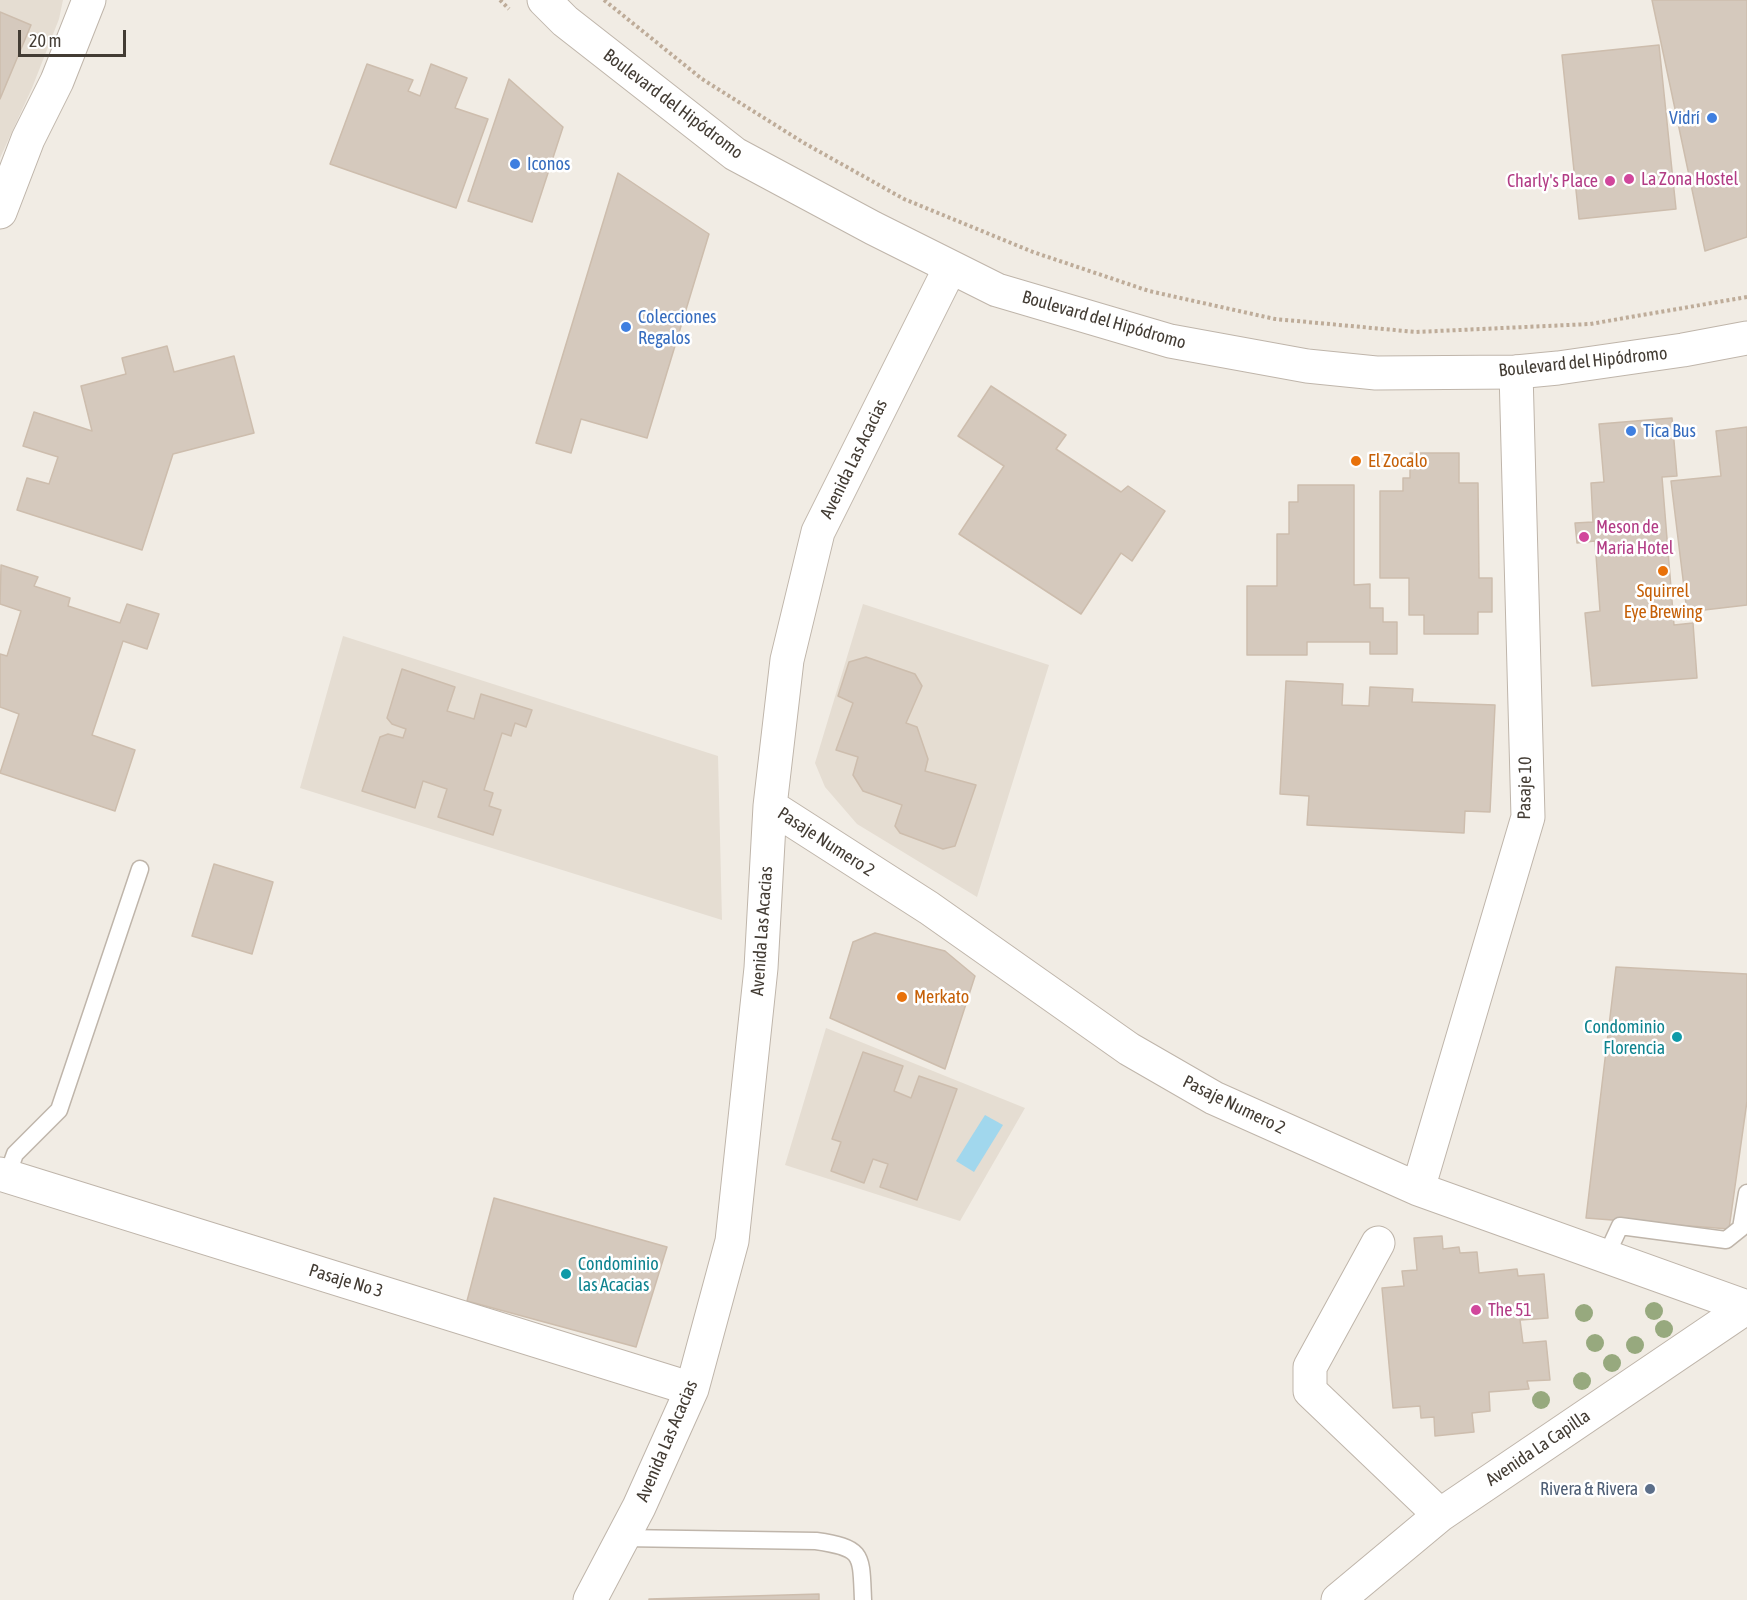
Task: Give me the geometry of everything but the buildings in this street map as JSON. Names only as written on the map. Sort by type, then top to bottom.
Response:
[{"type":"street","points":[[0,212],[28,139],[57,81],[89,0]]},
{"type":"street","name":"Boulevard del Hipódromo","points":[[544,0],[565,21],[735,154],[950,268],[997,290],[1070,313],[1170,341],[1244,356],[1376,373],[1516,372],[1611,362],[1747,338]]},
{"type":"street","name":"Avenida Las Acacias","points":[[590,1600],[622,1538],[692,1389],[732,1241],[761,968],[770,806],[787,660],[818,532],[950,268]]},
{"type":"street","name":"Pasaje 10","points":[[1418,1189],[1528,817],[1516,372]]},
{"type":"street","name":"Pasaje Numero 2","points":[[770,806],[929,908],[1130,1049],[1214,1098],[1418,1189],[1747,1307]]},
{"type":"street","name":"Pasaje No 3","points":[[3,1175],[692,1389]]},
{"type":"street","points":[[1378,1243],[1310,1366],[1310,1391],[1440,1515]]},
{"type":"street","name":"Avenida La Capilla","points":[[1338,1600],[1440,1515],[1747,1307]]},
{"type":"lane","points":[[3,1175],[15,1154],[59,1110],[140,869]]},
{"type":"lane","points":[[1606,1256],[1620,1227],[1726,1240],[1741,1228],[1747,1193]]},
{"type":"lane","points":[[622,1538],[816,1541],[852,1548],[860,1559],[863,1600]]},
{"type":"path","points":[[604,0],[702,79],[804,143],[904,199],[1033,252],[1149,291],[1275,319],[1416,332],[1590,324],[1747,297]]},
{"type":"shaded area","points":[[0,0],[63,0],[59,19],[32,88],[0,158]]},
{"type":"shaded area","points":[[863,604],[1049,665],[977,897],[857,824],[825,787],[815,763]]},
{"type":"shaded area","points":[[343,636],[718,756],[722,920],[300,788]]},
{"type":"shaded area","points":[[826,1028],[1025,1108],[960,1221],[785,1165]]},
{"type":"water","points":[[985,1115],[1003,1125],[974,1172],[956,1161]]},
{"type":"place","name":"Vidrí","points":[[1712,118]]},
{"type":"place","name":"Iconos","points":[[515,164]]},
{"type":"place","name":"La Zona Hostel","points":[[1629,179]]},
{"type":"place","name":"Charly's Place","points":[[1610,181]]},
{"type":"place","name":"Colecciones Regalos","points":[[626,327]]},
{"type":"place","name":"Tica Bus","points":[[1631,431]]},
{"type":"place","name":"El Zocalo","points":[[1356,461]]},
{"type":"place","name":"Meson de Maria Hotel","points":[[1584,537]]},
{"type":"place","name":"Squirrel Eye Brewing","points":[[1663,571]]},
{"type":"place","name":"Merkato","points":[[902,997]]},
{"type":"place","name":"Condominio Florencia","points":[[1677,1037]]},
{"type":"place","name":"Condominio las Acacias","points":[[566,1274]]},
{"type":"place","name":"The 51","points":[[1476,1310]]},
{"type":"place","name":"Rivera & Rivera","points":[[1650,1489]]}]
